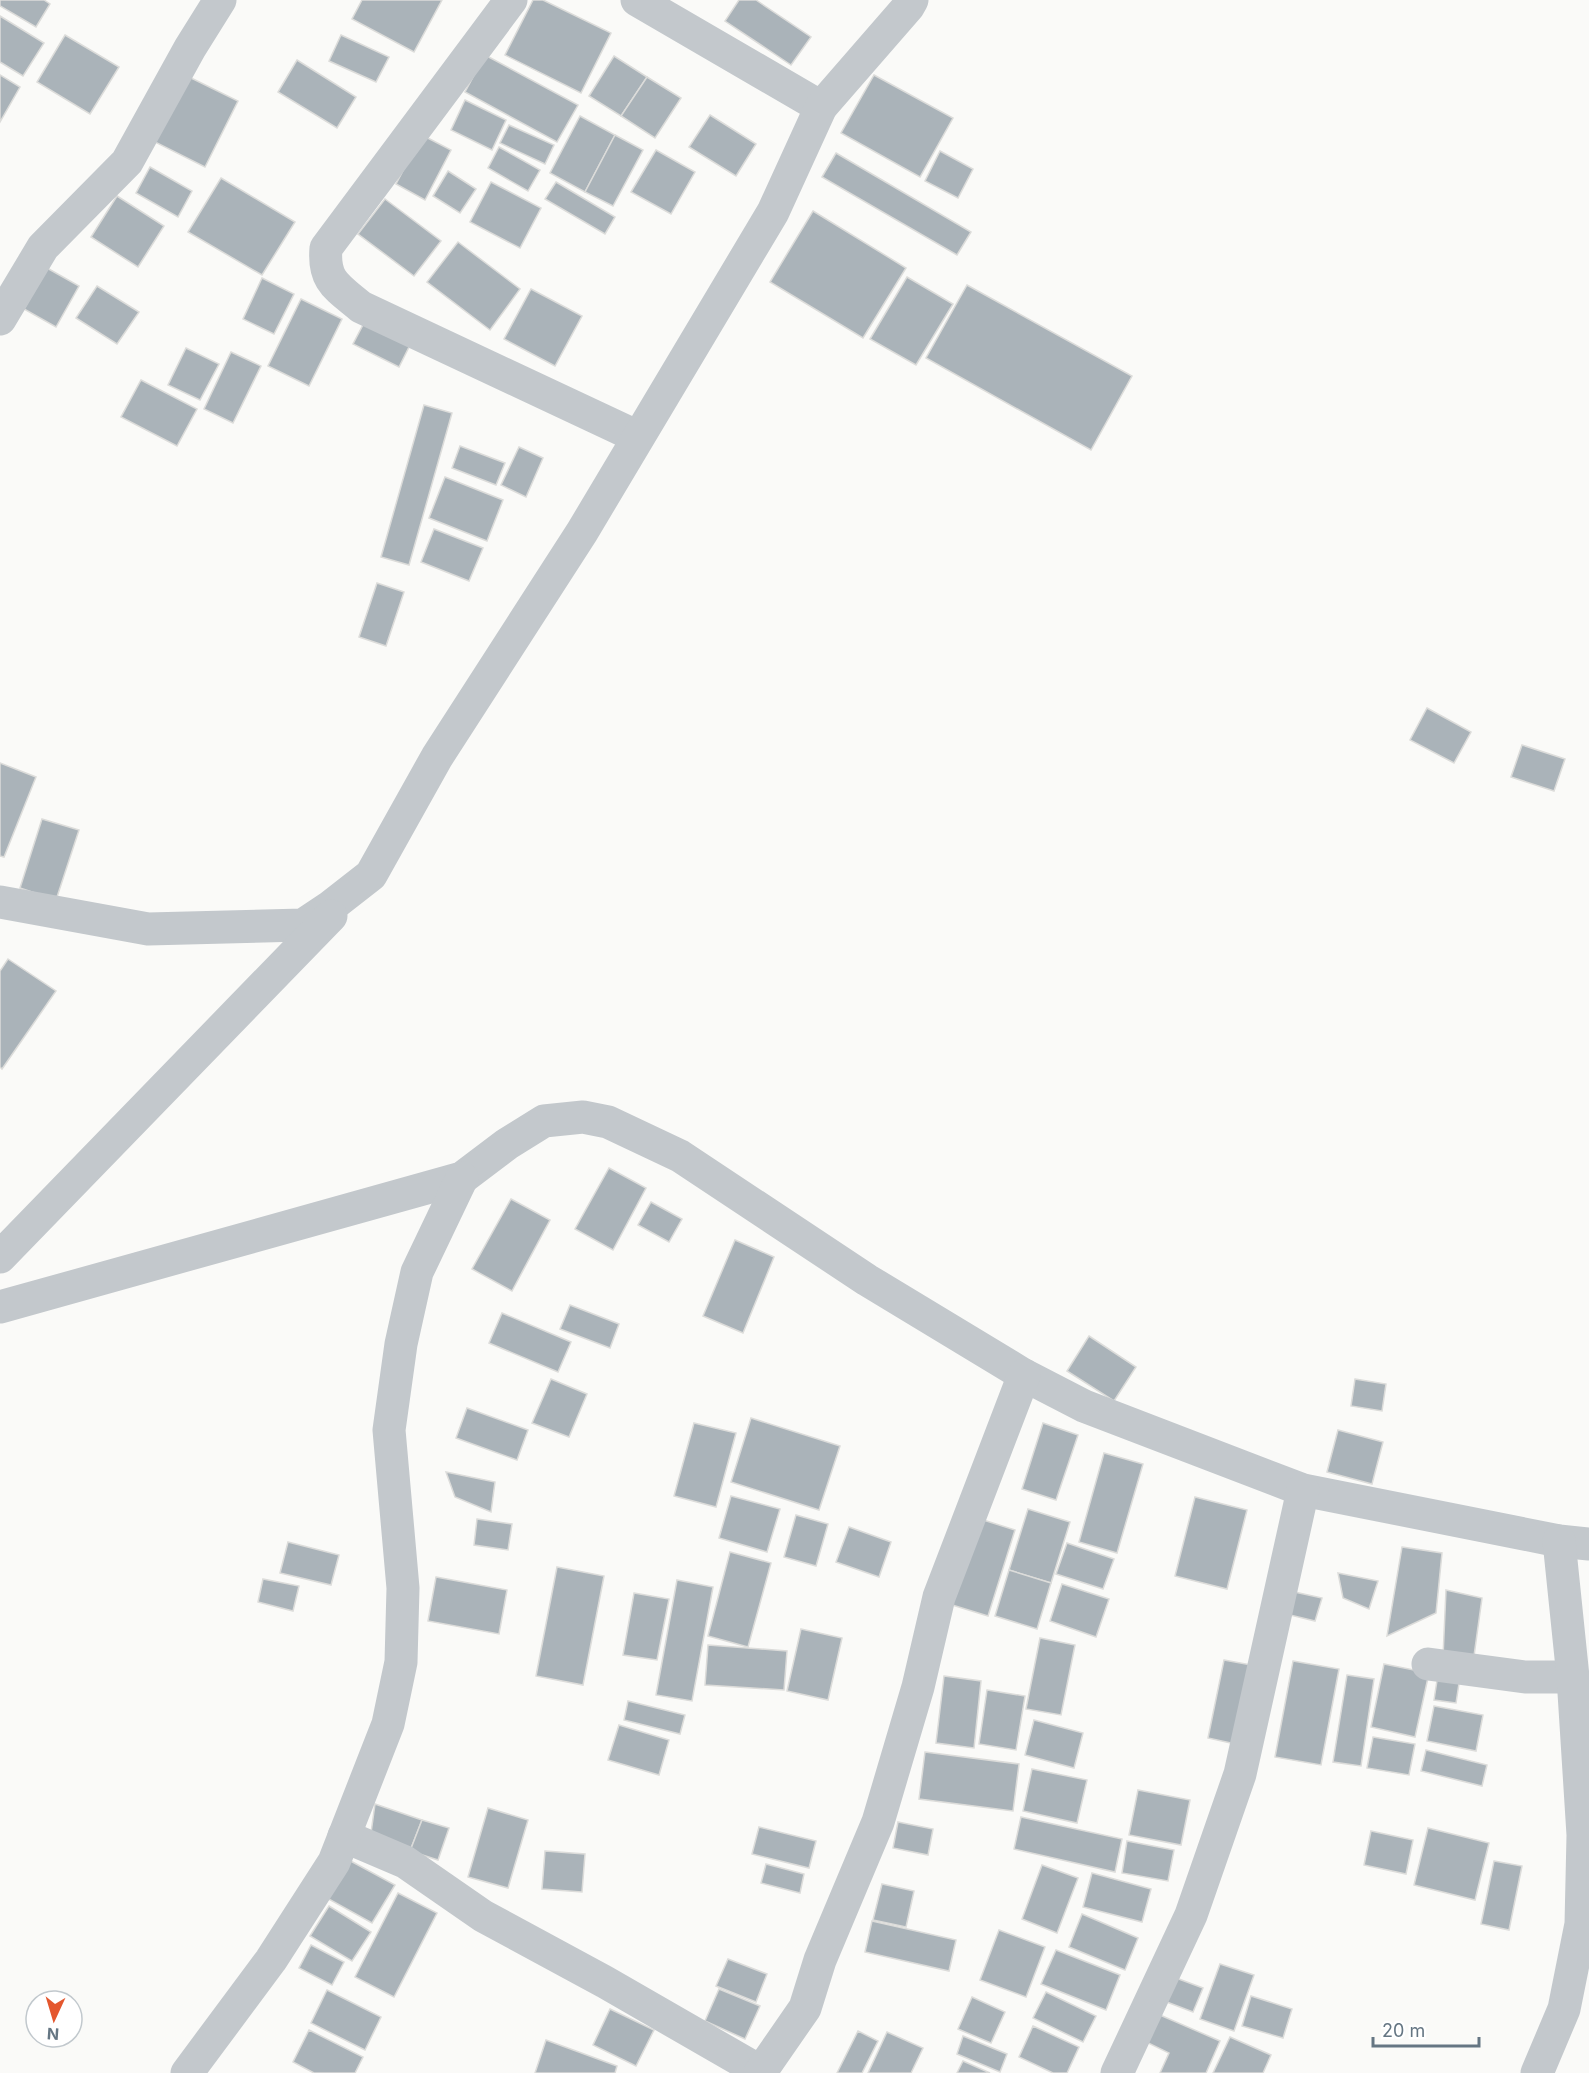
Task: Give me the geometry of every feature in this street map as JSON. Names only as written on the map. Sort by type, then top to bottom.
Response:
[{"type":"street","points":[[0,319],[44,247],[127,162],[190,48],[220,0]]},
{"type":"street","points":[[511,0],[326,248],[327,274],[361,307],[638,437]]},
{"type":"street","points":[[637,0],[821,107]]},
{"type":"street","points":[[0,1257],[371,875],[437,758],[582,532],[773,212],[821,107],[912,0]]},
{"type":"street","points":[[0,902],[148,929],[303,925],[371,875]]},
{"type":"street","points":[[0,1307],[462,1178],[507,1144],[543,1121],[583,1117],[608,1122],[680,1156],[867,1280],[1024,1375],[1084,1406],[1303,1490],[1574,1543],[1573,1677],[1583,1834],[1581,1924],[1564,2009],[1537,2073]]},
{"type":"street","points":[[187,2073],[271,1960],[334,1862],[388,1724],[401,1662],[403,1588],[389,1430],[400,1344],[417,1272],[462,1178]]},
{"type":"street","points":[[344,1836],[405,1862],[483,1916],[605,1982],[761,2073],[804,2008],[820,1960],[878,1822],[918,1687],[939,1597],[1024,1375]]},
{"type":"street","points":[[1117,2073],[1191,1915],[1240,1774],[1303,1490]]},
{"type":"street","points":[[1428,1664],[1525,1677],[1573,1677]]},
{"type":"building","points":[[0,0],[44,0],[50,4],[36,27],[0,6]]},
{"type":"building","points":[[362,0],[442,0],[414,52],[352,19]]},
{"type":"building","points":[[533,0],[543,0],[611,33],[581,93],[505,55]]},
{"type":"building","points":[[739,0],[756,0],[811,37],[791,65],[725,21]]},
{"type":"building","points":[[0,16],[44,43],[23,76],[0,62]]},
{"type":"building","points":[[65,35],[119,67],[90,114],[37,82]]},
{"type":"building","points":[[341,35],[389,57],[376,82],[329,61]]},
{"type":"building","points":[[485,55],[578,105],[557,142],[465,92]]},
{"type":"building","points":[[614,56],[647,77],[621,116],[589,96]]},
{"type":"building","points":[[297,60],[356,97],[337,128],[278,92]]},
{"type":"building","points":[[183,74],[238,101],[205,167],[151,140]]},
{"type":"building","points":[[0,75],[20,87],[0,122]]},
{"type":"building","points":[[874,75],[953,118],[920,177],[841,133]]},
{"type":"building","points":[[647,77],[681,98],[655,138],[621,116]]},
{"type":"building","points":[[465,100],[506,120],[492,150],[451,130]]},
{"type":"building","points":[[710,115],[756,144],[736,176],[689,147]]},
{"type":"building","points":[[580,116],[615,135],[585,192],[550,173]]},
{"type":"building","points":[[509,125],[554,145],[545,164],[500,143]]},
{"type":"building","points":[[422,135],[451,150],[425,200],[396,184]]},
{"type":"building","points":[[615,135],[643,150],[613,206],[585,192]]},
{"type":"building","points":[[499,147],[540,170],[528,191],[488,168]]},
{"type":"building","points":[[656,150],[695,172],[671,214],[631,192]]},
{"type":"building","points":[[940,151],[973,169],[958,198],[925,181]]},
{"type":"building","points":[[836,153],[971,232],[957,255],[822,177]]},
{"type":"building","points":[[150,167],[192,191],[178,217],[136,193]]},
{"type":"building","points":[[448,171],[476,189],[460,213],[433,196]]},
{"type":"building","points":[[221,178],[295,222],[262,275],[188,232]]},
{"type":"building","points":[[491,182],[541,208],[520,248],[470,222]]},
{"type":"building","points":[[556,182],[615,217],[605,234],[545,199]]},
{"type":"building","points":[[117,196],[164,226],[138,267],[91,237]]},
{"type":"building","points":[[385,199],[441,241],[414,276],[358,234]]},
{"type":"building","points":[[813,211],[906,268],[863,338],[770,282]]},
{"type":"building","points":[[458,242],[520,289],[490,330],[427,282]]},
{"type":"building","points":[[47,268],[79,286],[56,327],[24,309]]},
{"type":"building","points":[[907,277],[953,304],[916,365],[870,339]]},
{"type":"building","points":[[262,278],[294,294],[274,334],[243,319]]},
{"type":"building","points":[[967,285],[1132,376],[1091,450],[926,358]]},
{"type":"building","points":[[97,286],[139,312],[117,344],[76,318]]},
{"type":"building","points":[[531,289],[582,316],[555,366],[504,339]]},
{"type":"building","points":[[301,299],[342,319],[309,386],[268,366]]},
{"type":"building","points":[[364,323],[410,345],[399,367],[353,344]]},
{"type":"building","points":[[186,348],[219,364],[200,400],[168,385]]},
{"type":"building","points":[[231,352],[261,366],[233,423],[204,409]]},
{"type":"building","points":[[141,380],[197,409],[177,446],[121,417]]},
{"type":"building","points":[[424,405],[452,413],[409,565],[381,557]]},
{"type":"building","points":[[460,446],[505,463],[496,485],[452,468]]},
{"type":"building","points":[[519,447],[543,458],[526,497],[501,485]]},
{"type":"building","points":[[445,477],[503,500],[487,541],[429,518]]},
{"type":"building","points":[[434,529],[483,548],[469,581],[421,562]]},
{"type":"building","points":[[377,583],[404,592],[386,646],[359,637]]},
{"type":"building","points":[[1427,708],[1471,732],[1454,763],[1410,740]]},
{"type":"building","points":[[1522,745],[1565,759],[1554,791],[1511,777]]},
{"type":"building","points":[[0,763],[36,777],[4,857],[0,856]]},
{"type":"building","points":[[42,819],[79,830],[56,900],[20,888]]},
{"type":"building","points":[[8,959],[56,991],[2,1069],[0,1067],[0,971]]},
{"type":"building","points":[[609,1168],[646,1188],[613,1250],[575,1229]]},
{"type":"building","points":[[511,1199],[550,1220],[512,1291],[472,1269]]},
{"type":"building","points":[[651,1202],[682,1219],[669,1242],[638,1225]]},
{"type":"building","points":[[735,1240],[774,1257],[743,1333],[703,1316]]},
{"type":"building","points":[[570,1305],[619,1324],[610,1348],[560,1329]]},
{"type":"building","points":[[502,1313],[571,1342],[558,1372],[489,1343]]},
{"type":"building","points":[[1089,1336],[1136,1367],[1114,1401],[1067,1371]]},
{"type":"building","points":[[551,1379],[587,1394],[569,1437],[532,1423]]},
{"type":"building","points":[[1355,1379],[1386,1384],[1382,1411],[1351,1406]]},
{"type":"building","points":[[467,1408],[528,1430],[517,1460],[456,1438]]},
{"type":"building","points":[[751,1418],[840,1446],[819,1510],[731,1482]]},
{"type":"building","points":[[694,1423],[736,1433],[716,1507],[674,1496]]},
{"type":"building","points":[[1043,1423],[1078,1435],[1056,1500],[1022,1489]]},
{"type":"building","points":[[1338,1430],[1383,1442],[1372,1484],[1327,1472]]},
{"type":"building","points":[[1104,1453],[1143,1464],[1117,1553],[1079,1542]]},
{"type":"building","points":[[446,1472],[495,1482],[491,1512],[455,1497]]},
{"type":"building","points":[[731,1496],[780,1509],[767,1552],[719,1538]]},
{"type":"building","points":[[1195,1497],[1247,1510],[1227,1589],[1175,1576]]},
{"type":"building","points":[[1028,1509],[1070,1522],[1051,1583],[1009,1570]]},
{"type":"building","points":[[796,1515],[828,1524],[816,1566],[784,1557]]},
{"type":"building","points":[[977,1518],[1015,1530],[988,1616],[949,1604]]},
{"type":"building","points":[[477,1519],[512,1524],[508,1550],[474,1545]]},
{"type":"building","points":[[849,1527],[891,1542],[879,1577],[836,1562]]},
{"type":"building","points":[[288,1542],[339,1555],[331,1585],[280,1573]]},
{"type":"building","points":[[1067,1543],[1114,1559],[1103,1589],[1056,1574]]},
{"type":"building","points":[[1402,1547],[1442,1553],[1436,1613],[1387,1636]]},
{"type":"building","points":[[730,1552],[771,1563],[748,1647],[708,1636]]},
{"type":"building","points":[[557,1567],[604,1576],[583,1685],[536,1676]]},
{"type":"building","points":[[1009,1570],[1051,1583],[1037,1629],[995,1616]]},
{"type":"building","points":[[1338,1573],[1378,1581],[1369,1609],[1343,1598]]},
{"type":"building","points":[[436,1577],[507,1590],[499,1634],[428,1621]]},
{"type":"building","points":[[263,1579],[299,1586],[293,1611],[258,1602]]},
{"type":"building","points":[[677,1580],[713,1587],[692,1701],[656,1695]]},
{"type":"building","points":[[1062,1584],[1109,1599],[1096,1637],[1050,1621]]},
{"type":"building","points":[[1446,1590],[1482,1598],[1473,1663],[1443,1657]]},
{"type":"building","points":[[1290,1591],[1322,1598],[1315,1621],[1290,1615]]},
{"type":"building","points":[[634,1593],[669,1599],[657,1660],[623,1655]]},
{"type":"building","points":[[801,1629],[842,1638],[828,1700],[787,1691]]},
{"type":"building","points":[[1040,1638],[1075,1645],[1061,1715],[1026,1709]]},
{"type":"building","points":[[708,1645],[787,1651],[784,1690],[705,1685]]},
{"type":"building","points":[[1224,1660],[1257,1666],[1240,1745],[1208,1738]]},
{"type":"building","points":[[1293,1661],[1339,1669],[1321,1765],[1275,1757]]},
{"type":"building","points":[[1384,1664],[1429,1673],[1415,1737],[1371,1727]]},
{"type":"building","points":[[1438,1674],[1460,1677],[1456,1703],[1434,1700]]},
{"type":"building","points":[[1347,1675],[1374,1679],[1361,1766],[1333,1762]]},
{"type":"building","points":[[944,1676],[981,1681],[974,1748],[936,1743]]},
{"type":"building","points":[[987,1690],[1025,1696],[1016,1750],[979,1744]]},
{"type":"building","points":[[628,1701],[685,1715],[680,1734],[624,1720]]},
{"type":"building","points":[[1434,1706],[1483,1715],[1476,1751],[1427,1741]]},
{"type":"building","points":[[1034,1720],[1083,1733],[1074,1768],[1025,1755]]},
{"type":"building","points":[[619,1725],[669,1740],[659,1775],[608,1760]]},
{"type":"building","points":[[1373,1737],[1415,1744],[1409,1775],[1367,1768]]},
{"type":"building","points":[[1426,1750],[1487,1765],[1482,1786],[1421,1771]]},
{"type":"building","points":[[925,1752],[1019,1764],[1013,1811],[919,1799]]},
{"type":"building","points":[[1032,1769],[1087,1780],[1077,1823],[1023,1811]]},
{"type":"building","points":[[1138,1790],[1190,1800],[1181,1845],[1129,1835]]},
{"type":"building","points":[[375,1804],[422,1820],[410,1851],[371,1833]]},
{"type":"building","points":[[488,1808],[528,1820],[508,1888],[468,1877]]},
{"type":"building","points":[[1021,1817],[1122,1839],[1115,1872],[1014,1849]]},
{"type":"building","points":[[422,1820],[449,1828],[438,1860],[410,1851]]},
{"type":"building","points":[[898,1822],[933,1829],[928,1855],[893,1848]]},
{"type":"building","points":[[759,1827],[816,1841],[809,1868],[752,1854]]},
{"type":"building","points":[[1428,1828],[1489,1843],[1475,1900],[1414,1885]]},
{"type":"building","points":[[1371,1831],[1413,1840],[1406,1874],[1364,1865]]},
{"type":"building","points":[[1127,1841],[1174,1850],[1168,1881],[1122,1873]]},
{"type":"building","points":[[545,1851],[585,1854],[582,1892],[542,1889]]},
{"type":"building","points":[[347,1859],[395,1885],[372,1923],[325,1897]]},
{"type":"building","points":[[1494,1861],[1522,1866],[1509,1930],[1481,1924]]},
{"type":"building","points":[[766,1864],[804,1874],[800,1893],[761,1883]]},
{"type":"building","points":[[1042,1865],[1078,1878],[1057,1933],[1022,1919]]},
{"type":"building","points":[[1092,1873],[1151,1889],[1142,1922],[1083,1907]]},
{"type":"building","points":[[882,1884],[914,1891],[906,1927],[873,1920]]},
{"type":"building","points":[[398,1893],[437,1913],[394,1997],[355,1977]]},
{"type":"building","points":[[329,1906],[371,1932],[352,1961],[310,1936]]},
{"type":"building","points":[[1082,1914],[1138,1938],[1125,1970],[1069,1947]]},
{"type":"building","points":[[872,1921],[956,1940],[949,1971],[865,1952]]},
{"type":"building","points":[[999,1930],[1045,1947],[1026,1997],[980,1980]]},
{"type":"building","points":[[311,1945],[344,1962],[332,1985],[299,1968]]},
{"type":"building","points":[[1056,1950],[1120,1975],[1106,2010],[1041,1984]]},
{"type":"building","points":[[728,1959],[767,1974],[756,2002],[716,1986]]},
{"type":"building","points":[[1220,1964],[1254,1975],[1234,2031],[1200,2019]]},
{"type":"building","points":[[1168,1975],[1203,1988],[1193,2012],[1159,1999]]},
{"type":"building","points":[[719,1989],[760,2006],[745,2039],[705,2021]]},
{"type":"building","points":[[327,1990],[381,2017],[365,2050],[311,2023]]},
{"type":"building","points":[[1046,1992],[1096,2016],[1083,2042],[1033,2018]]},
{"type":"building","points":[[1251,1996],[1292,2009],[1283,2038],[1242,2026]]},
{"type":"building","points":[[972,1997],[1005,2012],[991,2043],[958,2029]]},
{"type":"building","points":[[610,2009],[654,2030],[636,2066],[593,2045]]},
{"type":"building","points":[[1153,2012],[1220,2041],[1206,2073],[1160,2073],[1169,2053],[1140,2039]]},
{"type":"building","points":[[1033,2026],[1079,2047],[1067,2073],[1053,2073],[1019,2057]]},
{"type":"building","points":[[309,2030],[363,2057],[355,2073],[314,2073],[293,2062]]},
{"type":"building","points":[[858,2031],[878,2041],[862,2073],[837,2073]]},
{"type":"building","points":[[887,2032],[923,2048],[911,2073],[868,2073]]},
{"type":"building","points":[[963,2036],[1007,2054],[1000,2072],[957,2054]]},
{"type":"building","points":[[1230,2037],[1271,2055],[1263,2073],[1213,2073]]},
{"type":"building","points":[[546,2040],[617,2066],[615,2073],[535,2073]]},
{"type":"building","points":[[963,2061],[990,2073],[957,2073]]}]
